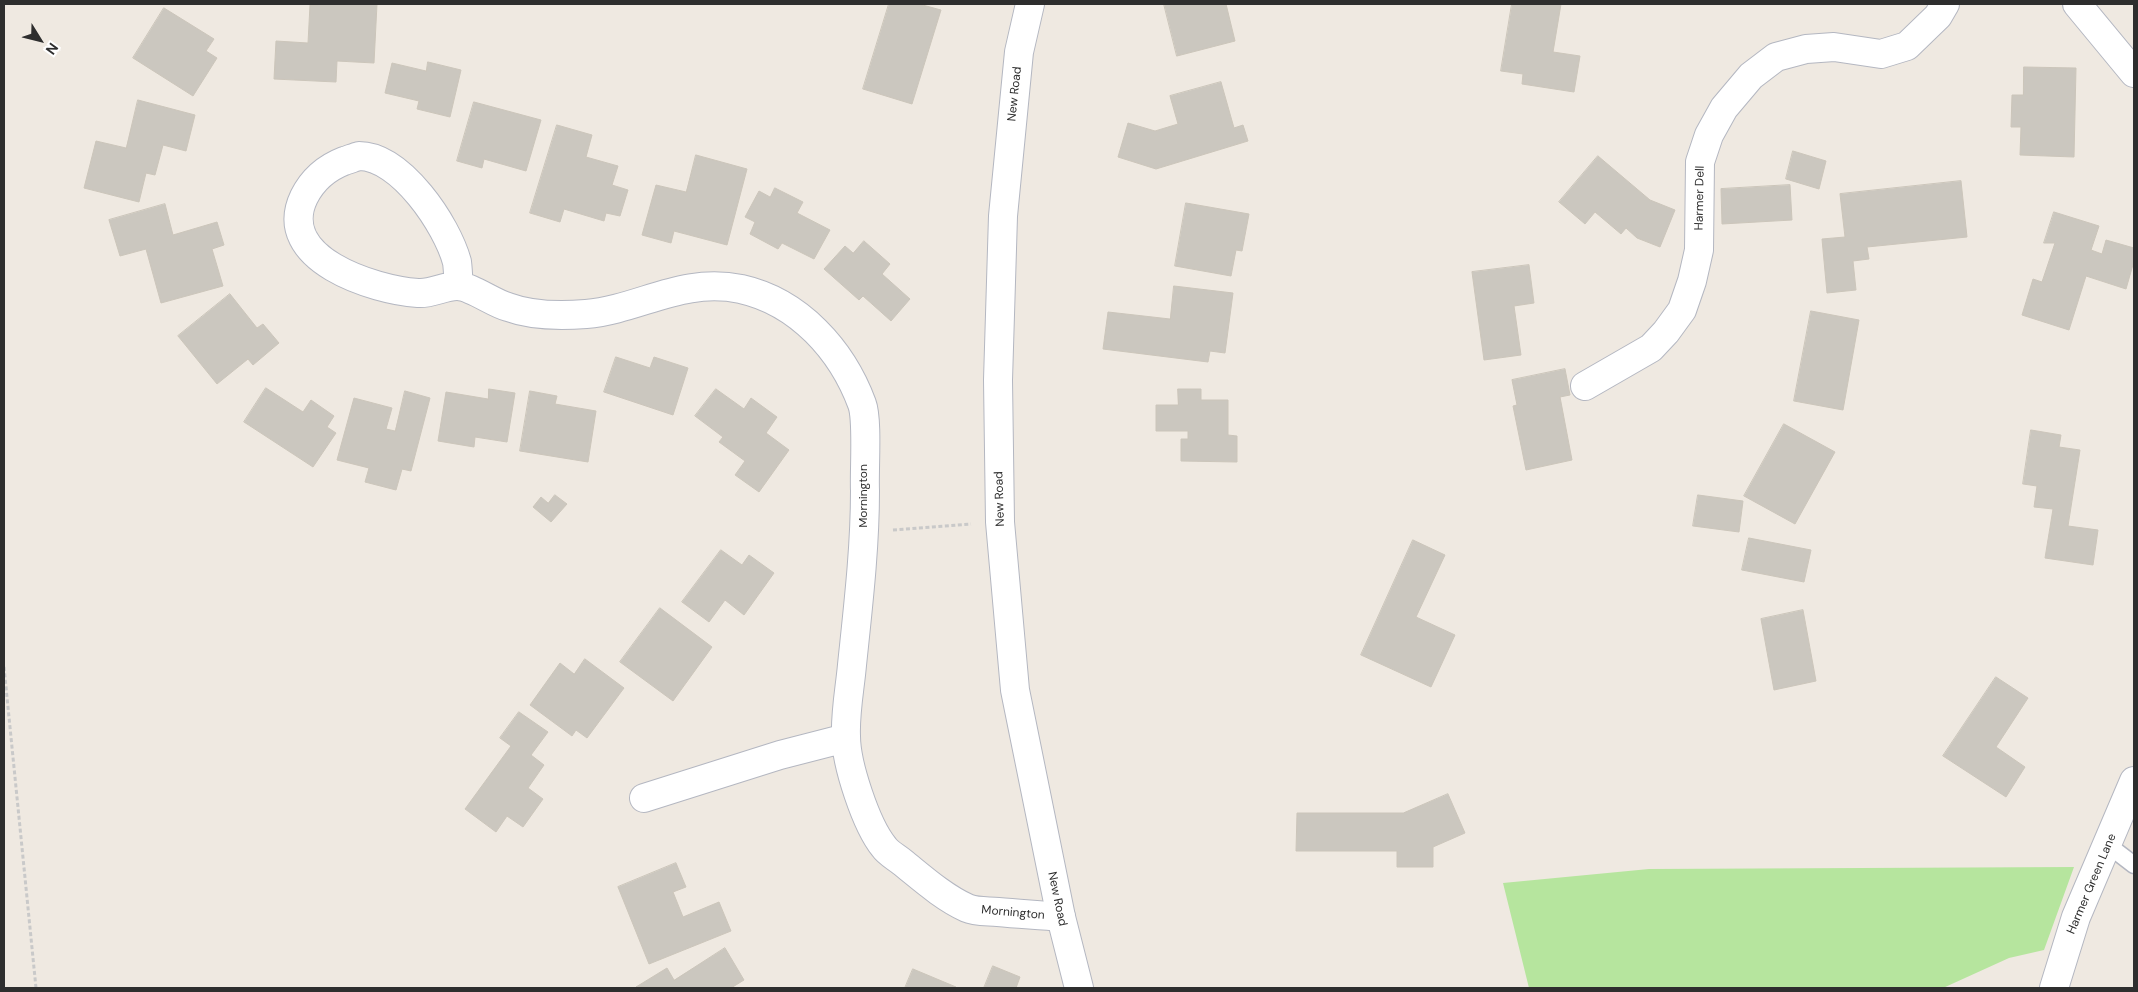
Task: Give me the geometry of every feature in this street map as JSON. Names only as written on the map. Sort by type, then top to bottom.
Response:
[{"type":"street","name":"New Road","points":[[1030,4],[1019,52],[1003,216],[998,380],[1000,522],[1015,690],[1061,917],[1079,988]]},
{"type":"street","name":"Harmer Dell","points":[[1585,386],[1651,348],[1682,310],[1692,281],[1699,250],[1700,162],[1709,135],[1724,108],[1751,76],[1776,58],[1806,50],[1834,47],[1881,54],[1907,46],[1938,16],[1945,4]]},
{"type":"street","points":[[2077,4],[2134,73]]},
{"type":"street","points":[[357,156],[376,160],[399,174],[423,197],[447,238],[457,262],[459,285],[424,293],[398,290],[359,280],[330,266],[312,252],[301,233],[302,201],[312,183],[330,166],[357,156]]},
{"type":"street","name":"Mornington","points":[[459,285],[508,308],[540,314],[588,314],[629,305],[676,290],[710,286],[740,289],[771,299],[793,312],[824,338],[845,367],[864,409],[865,532],[846,738],[859,801],[883,847],[929,884],[970,909],[1061,917]]},
{"type":"street","points":[[644,798],[780,755],[846,738]]},
{"type":"street","name":"Harmer Green Lane","points":[[2054,988],[2076,917],[2134,781]]},
{"type":"lane","points":[[2108,845],[2134,865]]},
{"type":"path","points":[[865,532],[1000,522]]},
{"type":"path","points":[[4,667],[36,988]]},
{"type":"green space","points":[[2074,867],[2044,950],[2009,958],[1943,988],[1529,988],[1503,883],[1649,869]]},
{"type":"building","points":[[377,4],[374,63],[337,61],[336,82],[274,79],[276,41],[308,43],[310,5]]},
{"type":"building","points":[[889,4],[919,4],[941,10],[912,104],[863,89]]},
{"type":"building","points":[[1164,4],[1226,4],[1235,41],[1177,56]]},
{"type":"building","points":[[1512,4],[1561,4],[1553,52],[1580,56],[1574,92],[1522,84],[1523,74],[1501,71]]},
{"type":"building","points":[[164,8],[214,39],[206,51],[217,58],[193,96],[133,58]]},
{"type":"building","points":[[428,62],[461,70],[450,117],[417,109],[419,101],[385,93],[392,63],[426,71]]},
{"type":"building","points":[[2024,67],[2076,68],[2074,157],[2020,155],[2021,127],[2011,127],[2012,95],[2023,95]]},
{"type":"building","points":[[1221,82],[1234,128],[1243,125],[1248,141],[1156,169],[1118,157],[1128,123],[1155,131],[1178,124],[1170,96]]},
{"type":"building","points":[[138,100],[195,115],[186,151],[163,145],[155,175],[146,173],[139,202],[84,188],[96,141],[126,148]]},
{"type":"building","points":[[474,102],[541,120],[526,171],[484,159],[482,168],[457,161]]},
{"type":"building","points":[[557,125],[592,135],[586,157],[618,166],[612,185],[628,190],[620,216],[606,213],[604,221],[564,209],[560,222],[530,213]]},
{"type":"building","points":[[1793,151],[1826,161],[1819,189],[1786,179]]},
{"type":"building","points":[[696,155],[747,169],[727,245],[674,231],[671,243],[642,235],[656,185],[686,192]]},
{"type":"building","points":[[1598,156],[1650,200],[1675,210],[1660,247],[1637,238],[1626,228],[1621,234],[1595,212],[1585,224],[1559,202]]},
{"type":"building","points":[[1961,181],[1967,237],[1867,247],[1869,259],[1853,261],[1856,290],[1827,293],[1822,239],[1845,237],[1840,194]]},
{"type":"building","points":[[1790,185],[1792,220],[1722,224],[1721,189]]},
{"type":"building","points":[[775,188],[803,202],[797,213],[830,230],[814,259],[782,243],[778,249],[750,234],[755,222],[745,217],[759,191],[770,197]]},
{"type":"building","points":[[1186,203],[1249,214],[1242,251],[1236,250],[1231,276],[1175,266]]},
{"type":"building","points":[[165,204],[173,235],[217,222],[224,245],[212,249],[223,286],[161,303],[146,249],[120,256],[109,220]]},
{"type":"building","points":[[2054,212],[2099,226],[2091,250],[2102,254],[2106,240],[2134,248],[2134,261],[2126,289],[2086,276],[2069,330],[2022,315],[2033,279],[2042,282],[2055,243],[2044,243]]},
{"type":"building","points":[[864,241],[890,264],[882,274],[910,299],[891,321],[863,296],[859,300],[824,269],[845,246],[853,253]]},
{"type":"building","points":[[1529,265],[1534,303],[1514,306],[1521,355],[1484,360],[1472,272]]},
{"type":"building","points":[[1174,286],[1233,293],[1225,353],[1210,351],[1208,362],[1103,349],[1108,312],[1170,319]]},
{"type":"building","points":[[230,294],[257,328],[263,324],[279,343],[253,365],[248,359],[217,384],[178,336]]},
{"type":"building","points":[[1811,311],[1859,320],[1843,410],[1794,401]]},
{"type":"building","points":[[616,357],[650,368],[654,357],[688,368],[673,415],[604,392]]},
{"type":"building","points":[[1565,369],[1570,395],[1560,397],[1572,460],[1526,470],[1513,406],[1517,405],[1512,380]]},
{"type":"building","points":[[266,388],[303,412],[311,400],[334,416],[327,427],[336,433],[313,467],[244,422]]},
{"type":"building","points":[[489,389],[515,393],[507,442],[475,437],[474,447],[438,441],[446,392],[488,399]]},
{"type":"building","points":[[716,389],[744,409],[751,398],[777,417],[766,433],[789,450],[759,492],[735,475],[745,461],[719,442],[723,437],[695,416]]},
{"type":"building","points":[[1178,389],[1201,389],[1201,400],[1228,400],[1228,435],[1237,436],[1237,462],[1181,461],[1181,439],[1188,439],[1188,431],[1156,431],[1156,405],[1178,405]]},
{"type":"building","points":[[405,391],[430,398],[411,471],[402,469],[396,490],[365,482],[369,468],[337,460],[354,398],[392,408],[386,429],[395,431]]},
{"type":"building","points":[[530,391],[557,396],[555,404],[596,411],[588,462],[520,451]]},
{"type":"building","points":[[1784,424],[1835,452],[1795,524],[1744,496]]},
{"type":"building","points":[[2031,430],[2061,435],[2059,447],[2080,450],[2068,526],[2098,530],[2093,565],[2045,558],[2053,509],[2034,507],[2037,486],[2023,484]]},
{"type":"building","points":[[555,495],[567,504],[551,522],[533,507],[541,497],[548,503]]},
{"type":"building","points":[[1698,495],[1743,501],[1739,532],[1693,526]]},
{"type":"building","points":[[1749,538],[1811,550],[1804,582],[1742,570]]},
{"type":"building","points":[[1413,540],[1445,555],[1416,617],[1455,635],[1431,687],[1361,655]]},
{"type":"building","points":[[721,550],[742,565],[749,555],[774,573],[744,615],[725,600],[709,622],[682,602]]},
{"type":"building","points":[[660,608],[712,647],[673,701],[620,662]]},
{"type":"building","points":[[1803,610],[1816,681],[1774,690],[1761,619]]},
{"type":"building","points":[[585,659],[624,688],[587,738],[576,730],[572,736],[530,705],[560,663],[574,674]]},
{"type":"building","points":[[1996,677],[2028,698],[1996,747],[2025,767],[2006,797],[1943,756]]},
{"type":"building","points":[[519,712],[548,732],[531,755],[544,765],[528,788],[543,799],[523,827],[507,816],[496,832],[465,809],[511,746],[500,738]]},
{"type":"building","points":[[1448,794],[1465,833],[1433,847],[1433,867],[1397,867],[1397,851],[1296,851],[1297,813],[1403,813]]},
{"type":"building","points":[[676,863],[686,887],[673,892],[683,917],[719,902],[731,931],[649,964],[618,887]]},
{"type":"building","points":[[725,948],[744,980],[731,988],[636,987],[667,968],[674,980]]},
{"type":"building","points":[[993,966],[1020,977],[1016,988],[984,988]]},
{"type":"building","points":[[913,969],[956,987],[956,988],[905,988]]}]
